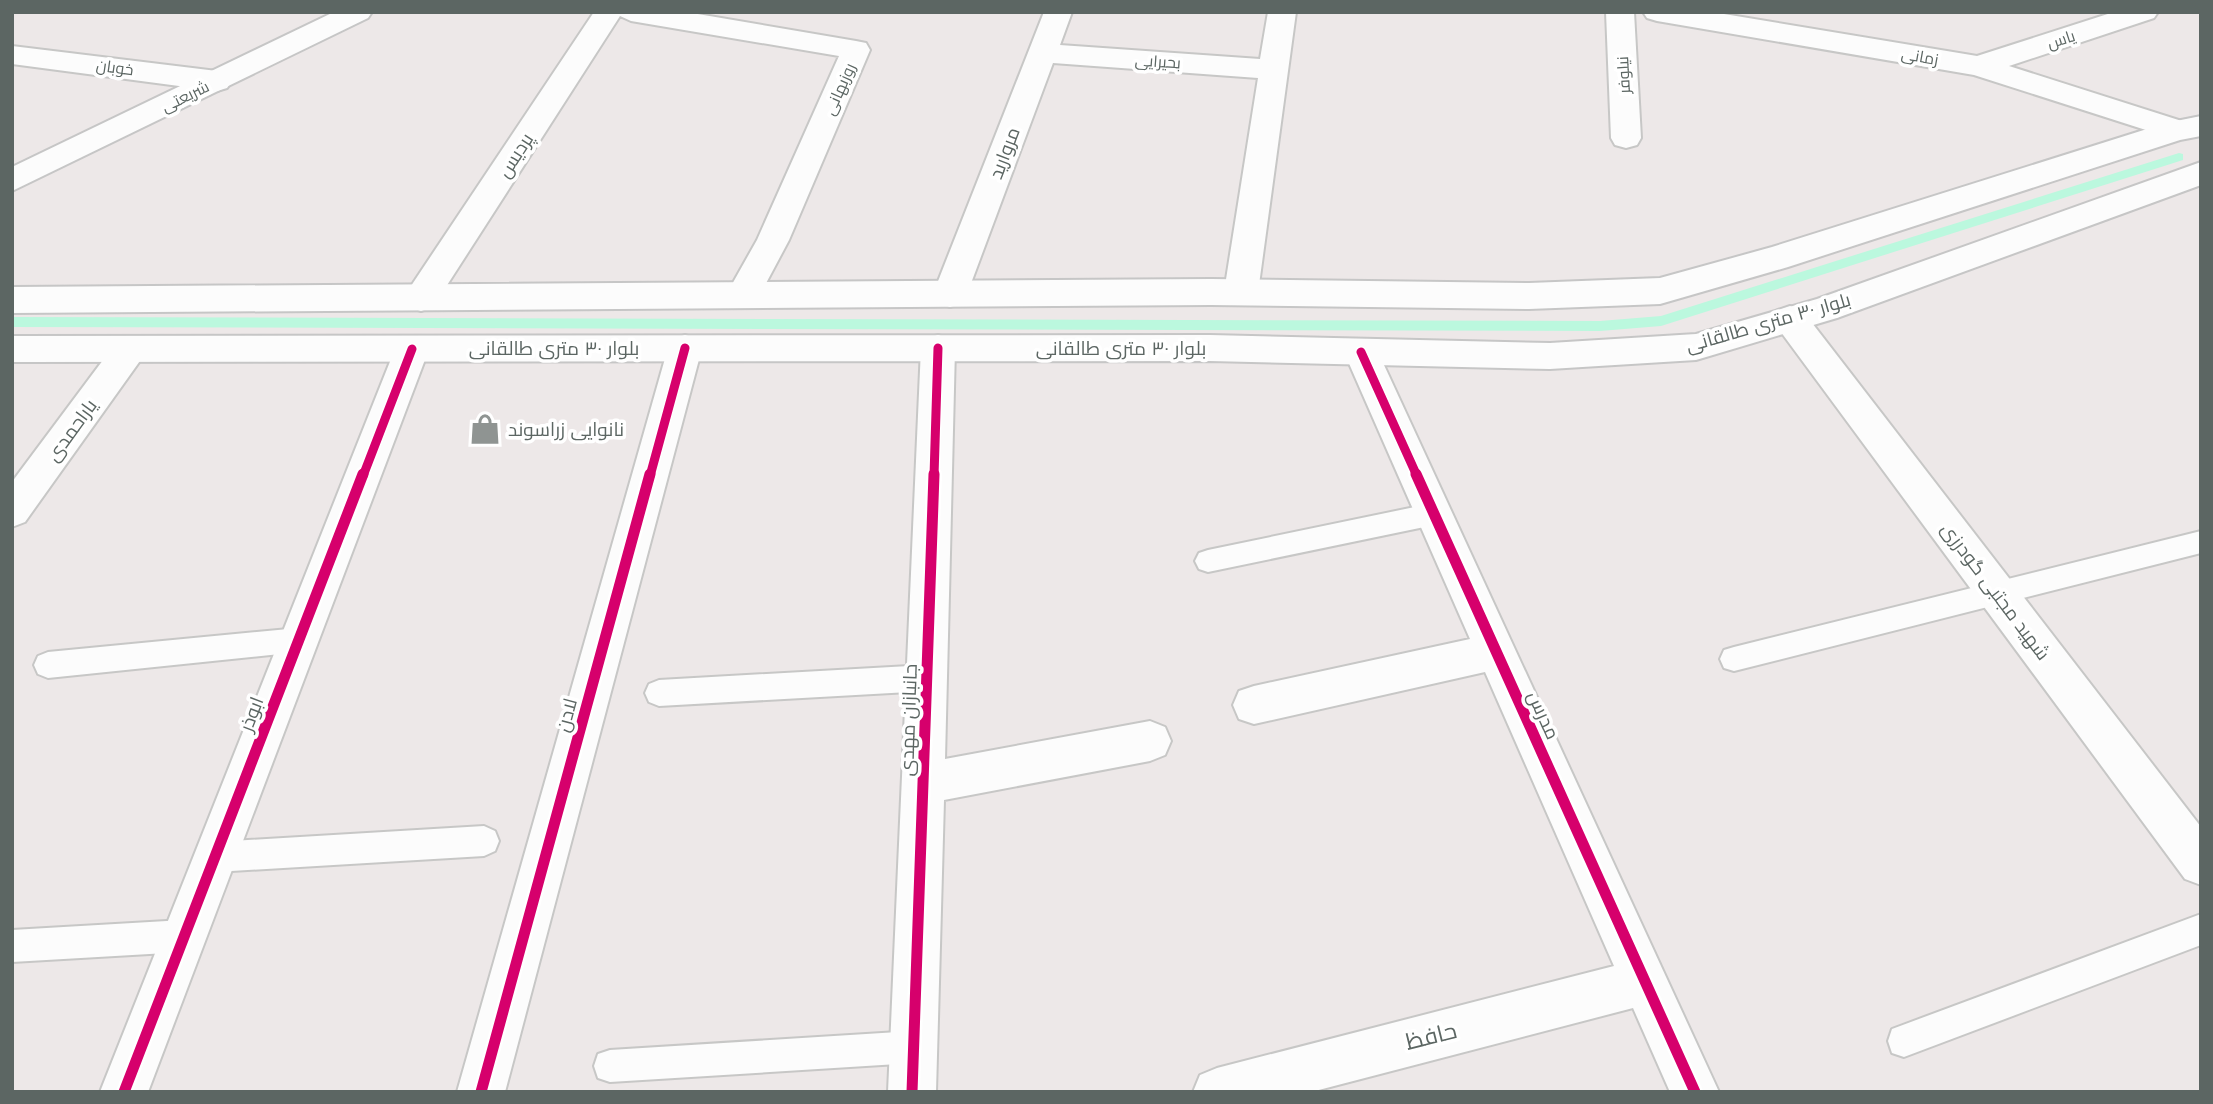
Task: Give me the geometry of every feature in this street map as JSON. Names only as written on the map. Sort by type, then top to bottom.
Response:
[{"type":"street","name":"شریعتی","points":[[12,180],[358,12]]},
{"type":"street","name":"پردیس","points":[[421,298],[608,12]]},
{"type":"street","name":"روزبهانی","points":[[631,12],[856,50],[773,240],[743,295]]},
{"type":"street","name":"مروارید","points":[[950,294],[1058,12]]},
{"type":"street","points":[[1241,292],[1282,12]]},
{"type":"street","name":"نیلوفر","points":[[1620,12],[1626,138]]},
{"type":"street","name":"زمانی","points":[[1657,12],[1819,26],[1979,66],[2189,128]]},
{"type":"street","name":"یاس","points":[[1979,66],[2144,12]]},
{"type":"street","name":"بحیرایی","points":[[1042,52],[1274,70]]},
{"type":"street","name":"خوبان","points":[[12,55],[217,81]]},
{"type":"street","points":[[12,300],[1241,292],[1528,296],[1660,291],[1776,258],[2189,128]]},
{"type":"street","name":"بلوار ۳۰ متری طالقانی","points":[[12,349],[1210,348],[1550,356],[1696,347],[1790,319],[2201,173]]},
{"type":"street","name":"شهید مجتبی گودرزی","points":[[1790,319],[2201,863]]},
{"type":"street","name":"ابوذر","points":[[124,1092],[412,348]]},
{"type":"street","name":"لادن","points":[[481,1092],[685,348]]},
{"type":"street","name":"جانبازان مهدی","points":[[912,1092],[938,348]]},
{"type":"street","name":"یاراحمدی","points":[[12,511],[130,349]]},
{"type":"street","name":"مدرس","points":[[1361,352],[1695,1092]]},
{"type":"street","points":[[1254,705],[1496,651]]},
{"type":"street","points":[[923,784],[1150,741]]},
{"type":"street","name":"حافظ","points":[[1217,1092],[1645,981]]},
{"type":"lane","points":[[1208,561],[1434,514]]},
{"type":"lane","points":[[1734,659],[2201,542]]},
{"type":"lane","points":[[48,665],[299,640]]},
{"type":"lane","points":[[659,693],[927,678]]},
{"type":"lane","points":[[215,857],[484,841]]},
{"type":"lane","points":[[1904,1041],[2201,929]]},
{"type":"lane","points":[[12,946],[184,936]]},
{"type":"lane","points":[[610,1066],[914,1047]]},
{"type":"waterway","points":[[12,322],[1600,326],[1661,321],[2179,157]]},
{"type":"cycle path","points":[[481,1092],[685,348]]},
{"type":"cycle path","points":[[912,1092],[938,348]]},
{"type":"cycle path","points":[[124,1092],[412,349]]},
{"type":"cycle path","points":[[1361,352],[1695,1092]]},
{"type":"place","name":"نانوایی زراسوند","points":[[485,429]]}]
